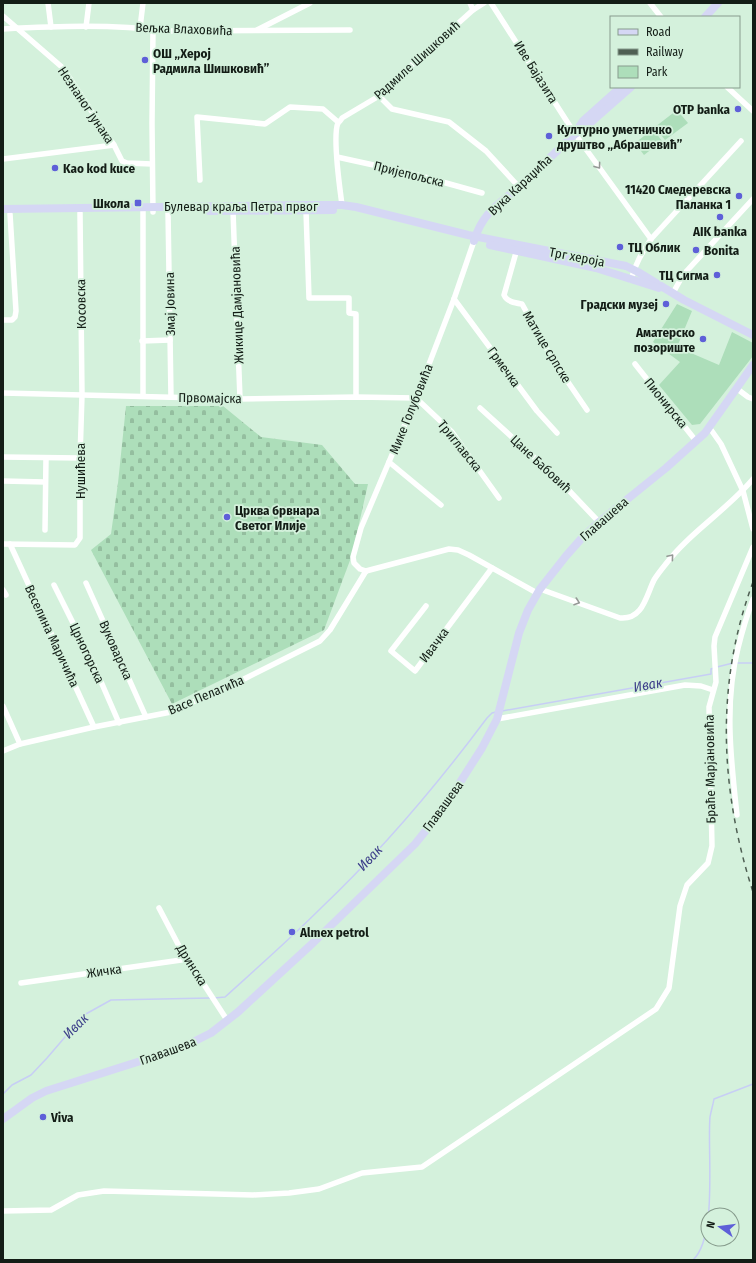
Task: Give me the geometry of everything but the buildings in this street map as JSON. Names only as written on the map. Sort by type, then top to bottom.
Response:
[{"type":"main road","points":[[706,16],[718,3]]},
{"type":"main road","name":"Вука Караџића","points":[[475,239],[480,225],[486,216],[575,134],[583,121],[620,88]]},
{"type":"main road","name":"Вука Караџића","points":[[575,134],[581,131],[630,88]]},
{"type":"main road","name":"Булевар краља Петра првог","points":[[3,209],[153,209],[342,205],[365,209],[475,239]]},
{"type":"main road","name":"Булевар краља Петра првог","points":[[7,214],[143,211],[153,209],[168,211],[233,212],[345,210],[475,239]]},
{"type":"main road","name":"Трг хероја","points":[[475,239],[596,268],[673,293]]},
{"type":"main road","name":"Трг хероја","points":[[517,248],[617,264],[634,270],[673,293],[753,335]]},
{"type":"main road","name":"Главашева","points":[[3,1119],[28,1101],[46,1091],[180,1048],[202,1038],[227,1020],[265,988],[414,844],[436,818],[482,748],[501,705],[519,633],[528,610],[539,591],[571,550],[599,522],[666,468],[696,441],[709,427],[753,365]]},
{"type":"street","points":[[48,3],[50,27]]},
{"type":"street","points":[[86,27],[89,3]]},
{"type":"street","points":[[140,28],[143,3]]},
{"type":"street","points":[[256,31],[310,3]]},
{"type":"street","points":[[470,3],[473,10]]},
{"type":"street","name":"Радмиле Шишковић","points":[[338,122],[342,118],[379,96],[473,10],[484,3]]},
{"type":"street","name":"Иве Бајазита","points":[[491,3],[575,134],[651,239]]},
{"type":"street","points":[[650,3],[660,16]]},
{"type":"street","name":"Незнаног јунака","points":[[3,16],[63,68],[114,145],[122,161],[127,163],[152,164]]},
{"type":"street","name":"Вељка Влаховића","points":[[3,29],[86,27],[140,28],[167,31],[350,30]]},
{"type":"street","points":[[153,30],[153,209]]},
{"type":"street","points":[[728,88],[753,111]]},
{"type":"street","points":[[379,96],[392,109],[449,122],[486,151],[519,187]]},
{"type":"street","points":[[200,180],[197,117],[265,124],[290,107],[323,109],[338,122],[337,157],[342,205]]},
{"type":"street","points":[[631,280],[639,256],[651,239],[741,142]]},
{"type":"street","points":[[3,159],[114,145]]},
{"type":"street","name":"Пријепољска","points":[[337,157],[410,173],[482,193]]},
{"type":"street","points":[[673,293],[683,275],[753,198]]},
{"type":"street","name":"Змај Јовина","points":[[143,211],[143,396]]},
{"type":"street","name":"Змај Јовина","points":[[168,211],[170,397]]},
{"type":"street","points":[[306,211],[309,298],[349,298],[350,313],[356,314],[356,397]]},
{"type":"street","name":"Жикице Дамјановића","points":[[233,212],[240,399]]},
{"type":"street","name":"Косовска","points":[[80,213],[82,395]]},
{"type":"street","points":[[3,320],[12,320],[15,317],[16,311],[7,214]]},
{"type":"street","name":"Мике Голубовића","points":[[366,571],[360,569],[354,563],[353,557],[361,528],[416,398],[475,239]]},
{"type":"street","name":"Матице српске","points":[[517,248],[504,297],[509,301],[522,304],[553,360],[587,410]]},
{"type":"street","name":"Грмечка","points":[[454,298],[537,411],[557,433]]},
{"type":"street","points":[[142,341],[170,340]]},
{"type":"street","name":"Пионирска","points":[[635,364],[696,441]]},
{"type":"street","points":[[736,388],[748,398],[753,399]]},
{"type":"street","name":"Првомајска","points":[[3,393],[240,399],[356,397],[416,398]]},
{"type":"street","name":"Нушићева","points":[[10,544],[75,545],[80,538],[82,395]]},
{"type":"street","name":"Триглавска","points":[[416,398],[452,432],[499,498]]},
{"type":"street","name":"Цане Бабовић","points":[[480,408],[559,480],[599,522]]},
{"type":"street","points":[[709,427],[721,444],[743,491],[753,530]]},
{"type":"street","points":[[3,457],[80,458]]},
{"type":"street","points":[[45,530],[46,458]]},
{"type":"street","points":[[389,462],[441,505]]},
{"type":"street","points":[[366,571],[449,548],[469,555],[539,591],[620,618],[630,617],[635,615],[642,607],[654,580],[671,556],[743,491],[753,479]]},
{"type":"street","points":[[3,481],[45,482]]},
{"type":"street","points":[[3,544],[10,544]]},
{"type":"street","name":"Веселина Маричића","points":[[10,544],[94,727]]},
{"type":"street","name":"Браће Марјановића","points":[[3,1211],[51,1210],[78,1195],[104,1191],[253,1195],[319,1189],[362,1174],[422,1167],[656,1009],[669,988],[680,906],[687,885],[708,863],[712,846],[709,708],[716,682],[714,657],[715,637],[753,547]]},
{"type":"street","name":"Ивачка","points":[[426,606],[391,651],[415,671],[492,568]]},
{"type":"street","name":"Васе Пелагића","points":[[3,751],[20,744],[94,727],[171,712],[320,642],[330,630],[366,571]]},
{"type":"street","name":"Вуковарска","points":[[86,583],[146,717]]},
{"type":"street","name":"Црногорска","points":[[54,584],[92,661],[119,723]]},
{"type":"street","name":"Браће Марјановића","points":[[737,815],[730,751],[730,710],[737,649],[753,599]]},
{"type":"street","points":[[497,717],[685,685],[701,686],[713,690]]},
{"type":"street","points":[[3,706],[20,744]]},
{"type":"street","name":"Дринска","points":[[159,908],[188,959],[227,1020]]},
{"type":"street","name":"Жичка","points":[[20,983],[188,959]]},
{"type":"green space","points":[[677,110],[688,123],[665,140],[655,127]]},
{"type":"green space","points":[[653,129],[662,141],[644,155],[635,143]]},
{"type":"green space","points":[[677,304],[692,311],[677,347],[719,365],[732,332],[753,343],[753,356],[700,424],[692,425],[659,385],[680,362],[653,342]]},
{"type":"green space","points":[[126,406],[223,406],[261,437],[322,445],[355,484],[368,484],[352,555],[324,630],[172,704],[91,550],[111,534]]},
{"type":"waterway","name":"Ивак","points":[[717,667],[733,663]]},
{"type":"waterway","name":"Ивак","points":[[736,663],[753,663]]},
{"type":"waterway","name":"Ивак","points":[[502,711],[711,674],[711,669],[714,668]]},
{"type":"waterway","name":"Ивак","points":[[214,998],[225,997],[344,886],[429,792],[487,718],[492,713],[496,712]]},
{"type":"waterway","name":"Ивак","points":[[3,1094],[12,1085],[31,1075],[84,1015],[111,1000],[210,998]]},
{"type":"waterway","points":[[693,1260],[701,1249],[706,1233],[709,1213],[709,1132],[710,1117],[714,1099],[753,1084]]},
{"type":"railway","points":[[753,582],[741,620],[732,659],[726,737],[728,776],[734,815],[742,854],[753,892]]},
{"type":"place","name":"ОШ „Херој Радмила Шишковић”","points":[[145,60]]},
{"type":"place","name":"OTP banka","points":[[738,109]]},
{"type":"place","name":"Културно уметничко друштво „Абрашевић”","points":[[549,136]]},
{"type":"place","name":"Kao kod kuce","points":[[55,168]]},
{"type":"place","name":"11420 Смедеревска Паланка 1","points":[[739,196]]},
{"type":"place","name":"Школа","points":[[138,203]]},
{"type":"place","name":"AIK banka","points":[[720,217]]},
{"type":"place","name":"ТЦ Облик","points":[[620,247]]},
{"type":"place","name":"Bonita","points":[[696,250]]},
{"type":"place","name":"ТЦ Сигма","points":[[717,275]]},
{"type":"place","name":"Градски музеј","points":[[666,304]]},
{"type":"place","name":"Аматерско позориште","points":[[703,339]]},
{"type":"place","name":"Црква брвнара Светог Илије","points":[[227,517]]},
{"type":"place","name":"Almex petrol","points":[[292,932]]},
{"type":"place","name":"Viva","points":[[43,1117]]}]
